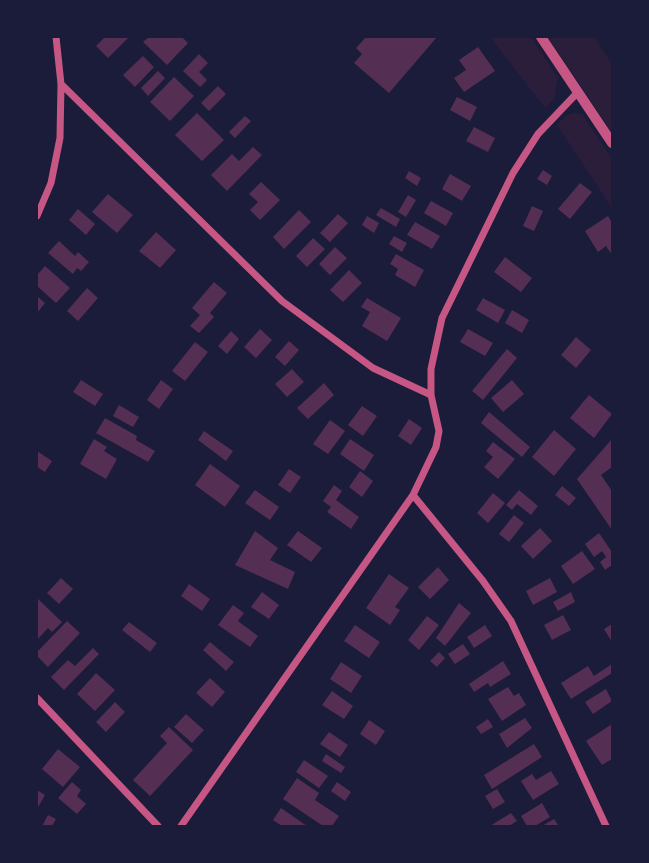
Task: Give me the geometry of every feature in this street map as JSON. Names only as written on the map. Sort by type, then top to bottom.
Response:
[{"type":"street","points":[[37,216],[57,164],[61,84],[55,37]]},
{"type":"street","points":[[541,37],[612,143]]},
{"type":"street","points":[[61,84],[282,301],[373,368],[431,395]]},
{"type":"street","points":[[181,826],[413,495],[436,447],[439,431],[431,395],[437,333],[477,246],[526,152],[551,118],[578,92]]},
{"type":"street","points":[[413,495],[483,581],[511,621],[606,826]]},
{"type":"street","points":[[37,698],[158,826]]},
{"type":"shaded area","points":[[490,37],[531,37],[558,78],[554,99],[545,108]]},
{"type":"shaded area","points":[[548,37],[594,37],[612,64],[612,133]]},
{"type":"shaded area","points":[[582,114],[612,159],[612,208],[557,125],[565,116]]},
{"type":"building","points":[[105,37],[129,37],[108,58],[96,46]]},
{"type":"building","points":[[149,37],[182,37],[188,43],[167,65],[143,42]]},
{"type":"building","points":[[366,37],[437,37],[389,93],[354,63],[362,54],[356,48]]},
{"type":"building","points":[[478,47],[495,71],[464,92],[454,78],[466,70],[459,60]]},
{"type":"building","points":[[199,54],[208,63],[199,72],[207,80],[200,87],[183,71]]},
{"type":"building","points":[[143,56],[154,67],[135,87],[123,75]]},
{"type":"building","points":[[158,71],[165,78],[148,96],[141,88]]},
{"type":"building","points":[[174,77],[194,96],[170,121],[150,102]]},
{"type":"building","points":[[218,86],[226,94],[209,111],[201,103]]},
{"type":"building","points":[[457,97],[477,107],[470,121],[450,110]]},
{"type":"building","points":[[197,113],[224,140],[202,161],[175,135]]},
{"type":"building","points":[[245,116],[251,121],[235,138],[229,132]]},
{"type":"building","points":[[474,127],[495,138],[488,152],[466,141]]},
{"type":"building","points":[[253,147],[262,155],[227,191],[211,175],[232,154],[239,161]]},
{"type":"building","points":[[543,170],[552,176],[547,185],[537,179]]},
{"type":"building","points":[[409,171],[421,178],[417,186],[405,178]]},
{"type":"building","points":[[450,174],[471,186],[462,201],[442,189]]},
{"type":"building","points":[[261,182],[280,200],[260,220],[250,210],[258,202],[249,194]]},
{"type":"building","points":[[580,183],[592,192],[570,219],[558,209]]},
{"type":"building","points":[[108,194],[133,215],[117,233],[92,212]]},
{"type":"building","points":[[408,195],[416,200],[406,217],[398,212]]},
{"type":"building","points":[[431,201],[453,213],[446,226],[424,213]]},
{"type":"building","points":[[532,206],[543,211],[534,231],[523,226]]},
{"type":"building","points":[[381,208],[400,219],[396,227],[376,215]]},
{"type":"building","points":[[78,209],[95,224],[86,235],[69,220]]},
{"type":"building","points":[[299,210],[311,222],[284,249],[273,237]]},
{"type":"building","points":[[338,214],[348,223],[330,242],[320,233]]},
{"type":"building","points":[[367,216],[379,223],[374,233],[362,225]]},
{"type":"building","points":[[608,216],[612,223],[612,255],[606,246],[598,252],[585,231]]},
{"type":"building","points":[[415,222],[440,236],[432,249],[407,235]]},
{"type":"building","points":[[156,232],[176,250],[160,268],[139,251]]},
{"type":"building","points":[[394,236],[407,243],[402,252],[389,244]]},
{"type":"building","points":[[313,238],[325,249],[307,267],[296,256]]},
{"type":"building","points":[[59,241],[75,256],[78,252],[89,262],[81,271],[77,268],[73,274],[48,253]]},
{"type":"building","points":[[335,247],[347,258],[330,275],[319,264]]},
{"type":"building","points":[[396,254],[424,270],[415,287],[395,275],[398,269],[390,264]]},
{"type":"building","points":[[505,257],[532,278],[521,292],[494,272]]},
{"type":"building","points":[[45,266],[70,288],[56,303],[37,286],[37,275]]},
{"type":"building","points":[[349,270],[362,283],[343,302],[330,290]]},
{"type":"building","points":[[214,282],[227,293],[210,313],[214,317],[199,333],[190,326],[200,315],[192,308]]},
{"type":"building","points":[[87,288],[98,298],[78,321],[67,311]]},
{"type":"building","points":[[37,296],[45,303],[37,313]]},
{"type":"building","points":[[367,298],[401,318],[387,341],[362,326],[370,312],[361,307]]},
{"type":"building","points":[[483,298],[505,310],[498,323],[476,310]]},
{"type":"building","points":[[512,310],[529,320],[522,333],[505,323]]},
{"type":"building","points":[[260,329],[272,340],[256,358],[244,347]]},
{"type":"building","points":[[468,329],[493,343],[485,356],[460,342]]},
{"type":"building","points":[[231,331],[239,339],[227,354],[218,346]]},
{"type":"building","points":[[576,337],[591,350],[576,368],[561,355]]},
{"type":"building","points":[[289,341],[299,350],[285,366],[275,357]]},
{"type":"building","points":[[195,342],[208,352],[185,381],[172,371]]},
{"type":"building","points":[[507,349],[517,358],[483,400],[472,391]]},
{"type":"building","points":[[292,369],[304,382],[287,397],[275,384]]},
{"type":"building","points":[[81,380],[103,394],[95,406],[73,392]]},
{"type":"building","points":[[161,380],[173,389],[159,409],[147,400]]},
{"type":"building","points":[[512,380],[524,394],[503,412],[491,398]]},
{"type":"building","points":[[324,383],[334,395],[308,419],[297,408]]},
{"type":"building","points":[[589,395],[612,414],[594,438],[570,418]]},
{"type":"building","points":[[119,405],[139,417],[133,427],[113,416]]},
{"type":"building","points":[[362,406],[377,416],[363,436],[348,425]]},
{"type":"building","points":[[489,412],[530,447],[522,457],[481,423]]},
{"type":"building","points":[[105,418],[137,436],[136,440],[155,451],[148,462],[96,433]]},
{"type":"building","points":[[409,419],[422,428],[411,445],[398,436]]},
{"type":"building","points":[[330,420],[345,431],[328,454],[313,444]]},
{"type":"building","points":[[554,430],[576,449],[554,476],[532,457]]},
{"type":"building","points":[[204,431],[233,451],[226,461],[198,440]]},
{"type":"building","points":[[94,439],[107,447],[104,451],[117,459],[106,479],[80,464]]},
{"type":"building","points":[[350,439],[374,455],[364,471],[340,454]]},
{"type":"building","points":[[612,439],[612,467],[601,475],[612,491],[612,530],[577,479]]},
{"type":"building","points":[[493,442],[515,459],[498,479],[484,467],[493,457],[486,451]]},
{"type":"building","points":[[37,451],[52,461],[45,472],[37,467]]},
{"type":"building","points":[[210,464],[240,486],[225,507],[195,485]]},
{"type":"building","points":[[289,469],[301,477],[290,493],[278,485]]},
{"type":"building","points":[[360,471],[373,481],[362,497],[349,487]]},
{"type":"building","points":[[334,485],[342,491],[336,500],[359,517],[351,529],[327,512],[331,507],[323,501]]},
{"type":"building","points":[[562,486],[576,498],[569,506],[555,495]]},
{"type":"building","points":[[255,490],[279,507],[270,520],[245,503]]},
{"type":"building","points":[[519,490],[538,506],[531,515],[517,504],[512,510],[506,505]]},
{"type":"building","points":[[493,493],[505,503],[488,523],[477,513]]},
{"type":"building","points":[[514,515],[524,523],[509,542],[499,534]]},
{"type":"building","points":[[540,528],[552,541],[533,559],[521,546]]},
{"type":"building","points":[[255,531],[278,548],[270,560],[295,572],[288,589],[235,565]]},
{"type":"building","points":[[298,531],[322,548],[311,562],[287,545]]},
{"type":"building","points":[[599,533],[612,552],[612,565],[605,570],[600,562],[606,557],[602,551],[594,557],[585,544]]},
{"type":"building","points":[[582,551],[595,569],[573,584],[561,566]]},
{"type":"building","points":[[438,567],[449,580],[430,599],[418,587]]},
{"type":"building","points":[[389,574],[409,588],[395,607],[400,610],[390,625],[366,608]]},
{"type":"building","points":[[61,578],[73,589],[59,604],[47,593]]},
{"type":"building","points":[[550,578],[557,592],[533,605],[526,591]]},
{"type":"building","points":[[189,584],[210,599],[202,611],[181,596]]},
{"type":"building","points":[[262,592],[279,605],[269,619],[251,607]]},
{"type":"building","points":[[571,592],[575,602],[558,611],[553,602]]},
{"type":"building","points":[[37,598],[62,622],[52,632],[48,628],[37,640]]},
{"type":"building","points":[[459,603],[471,613],[445,646],[436,638]]},
{"type":"building","points":[[233,605],[244,613],[238,621],[258,636],[250,647],[218,625]]},
{"type":"building","points":[[563,615],[571,630],[552,640],[544,625]]},
{"type":"building","points":[[427,616],[439,625],[419,650],[408,640]]},
{"type":"building","points":[[67,621],[80,633],[48,667],[37,656],[37,652]]},
{"type":"building","points":[[129,622],[157,643],[150,652],[122,630]]},
{"type":"building","points":[[612,624],[612,642],[604,629]]},
{"type":"building","points":[[355,625],[380,642],[369,658],[344,641]]},
{"type":"building","points":[[485,625],[492,636],[474,648],[467,637]]},
{"type":"building","points":[[210,642],[234,662],[226,671],[203,650]]},
{"type":"building","points":[[463,644],[470,654],[455,664],[448,654]]},
{"type":"building","points":[[93,648],[99,654],[64,690],[51,677],[68,660],[75,666]]},
{"type":"building","points":[[439,652],[445,658],[437,667],[430,661]]},
{"type":"building","points":[[503,661],[511,674],[490,687],[488,683],[474,692],[469,684]]},
{"type":"building","points":[[341,662],[362,676],[351,693],[330,679]]},
{"type":"building","points":[[612,664],[612,673],[571,699],[561,683],[588,666],[594,676]]},
{"type":"building","points":[[96,673],[115,690],[95,711],[77,694]]},
{"type":"building","points":[[210,678],[225,692],[212,707],[196,693]]},
{"type":"building","points":[[508,687],[514,696],[519,693],[526,705],[502,721],[488,699]]},
{"type":"building","points":[[606,689],[612,701],[593,714],[585,702]]},
{"type":"building","points":[[332,691],[353,706],[344,719],[322,705]]},
{"type":"building","points":[[115,702],[125,712],[106,732],[96,722]]},
{"type":"building","points":[[186,714],[204,730],[192,743],[174,727]]},
{"type":"building","points":[[525,718],[532,728],[507,748],[499,734]]},
{"type":"building","points":[[488,719],[493,727],[481,734],[476,727]]},
{"type":"building","points":[[369,720],[385,731],[376,745],[360,734]]},
{"type":"building","points":[[612,724],[612,759],[602,765],[586,741]]},
{"type":"building","points":[[169,727],[193,750],[150,796],[133,780],[167,743],[160,736]]},
{"type":"building","points":[[329,732],[348,745],[340,757],[320,744]]},
{"type":"building","points":[[534,744],[542,757],[492,789],[484,775]]},
{"type":"building","points":[[58,749],[80,767],[63,787],[42,769]]},
{"type":"building","points":[[326,754],[345,767],[341,773],[322,761]]},
{"type":"building","points":[[304,760],[328,776],[319,788],[296,772]]},
{"type":"building","points":[[551,771],[559,784],[533,800],[521,781],[532,774],[536,780]]},
{"type":"building","points":[[297,778],[319,793],[315,800],[339,816],[332,826],[323,826],[283,799]]},
{"type":"building","points":[[72,782],[81,790],[77,796],[86,804],[77,814],[58,798]]},
{"type":"building","points":[[337,782],[351,792],[345,801],[331,791]]},
{"type":"building","points":[[497,789],[505,802],[493,809],[485,796]]},
{"type":"building","points":[[37,790],[45,795],[37,809]]},
{"type":"building","points":[[542,803],[550,817],[535,826],[527,826],[521,816]]},
{"type":"building","points":[[281,808],[307,826],[282,826],[273,820]]},
{"type":"building","points":[[511,813],[517,821],[509,826],[490,826]]},
{"type":"building","points":[[48,815],[56,819],[52,826],[42,826]]},
{"type":"building","points":[[554,819],[559,826],[542,826]]}]
